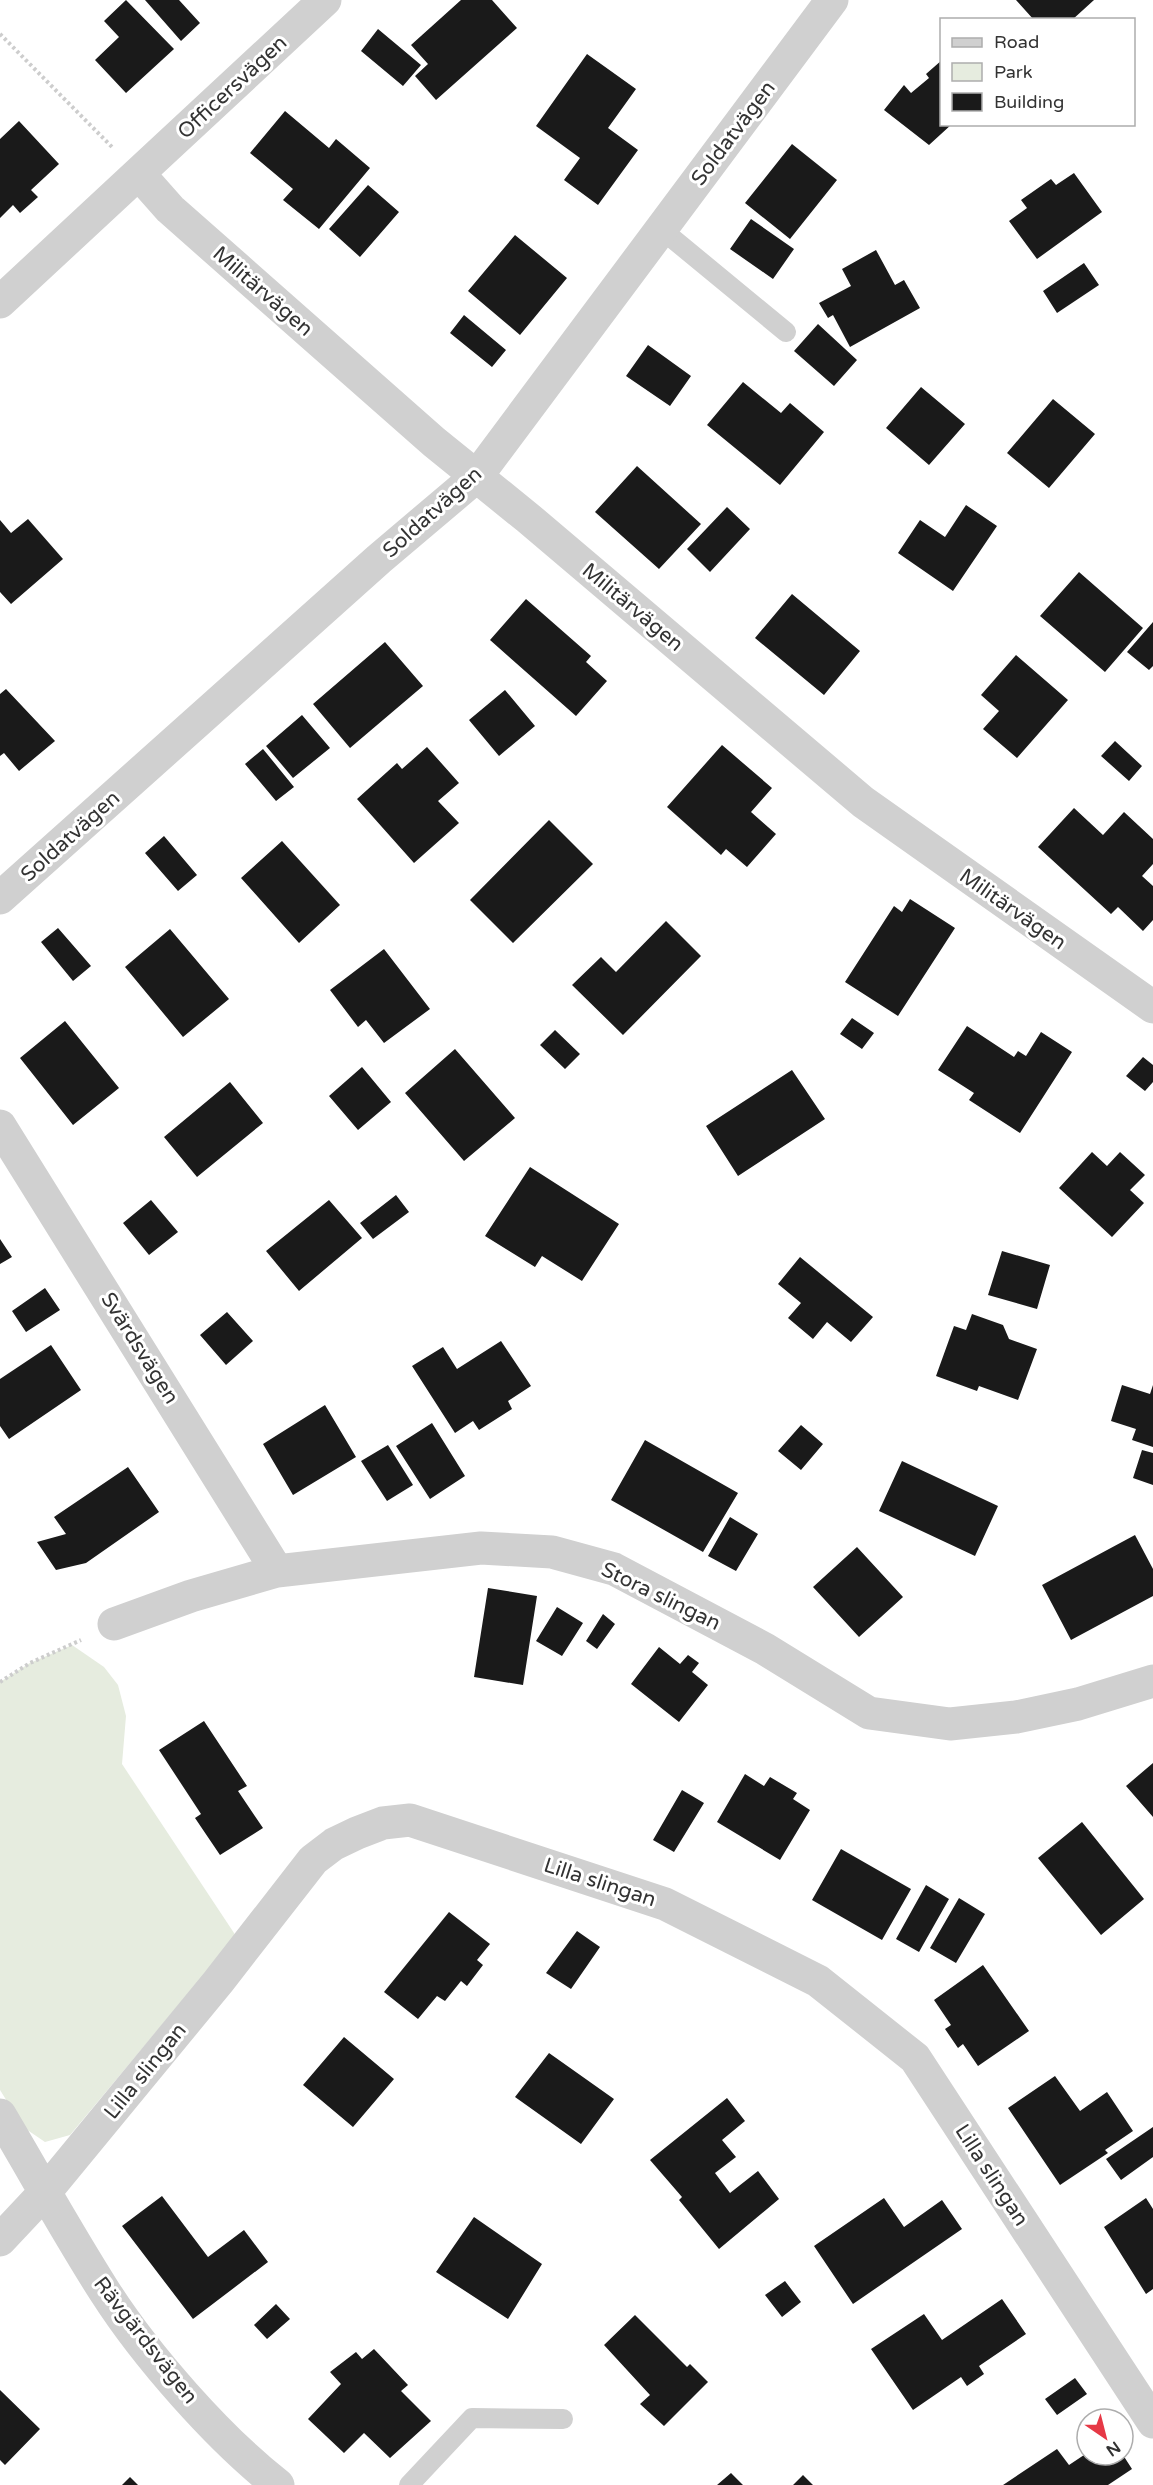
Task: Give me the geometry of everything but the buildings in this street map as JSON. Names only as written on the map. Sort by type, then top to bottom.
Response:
[{"type":"street","name":"Officersvägen","points":[[0,302],[325,0]]},
{"type":"street","name":"Soldatvägen","points":[[0,898],[370,567],[477,476],[832,0]]},
{"type":"street","name":"Militärvägen","points":[[139,174],[178,217],[434,442],[863,802],[1153,1007]]},
{"type":"street","name":"Svärdsvägen","points":[[0,1126],[277,1571]]},
{"type":"street","name":"Stora slingan","points":[[114,1624],[192,1596],[277,1571],[481,1548],[552,1552],[614,1569],[765,1649],[869,1713],[950,1725],[1016,1717],[1078,1704],[1153,1681]]},
{"type":"street","name":"Lilla slingan","points":[[0,2240],[46,2191],[218,1982],[314,1860],[334,1844],[357,1833],[383,1823],[410,1820],[665,1904],[818,1981],[915,2058],[1153,2422]]},
{"type":"street","name":"Rävgärdsvägen","points":[[0,2115],[105,2293],[167,2374],[249,2462],[278,2485]]},
{"type":"lane","points":[[661,229],[786,333]]},
{"type":"lane","points":[[409,2485],[472,2418],[563,2419]]},
{"type":"path","points":[[0,34],[139,174]]},
{"type":"path","points":[[0,1682],[30,1663],[114,1624]]},
{"type":"green space","points":[[72,1645],[104,1667],[118,1685],[126,1716],[122,1764],[236,1936],[70,2135],[45,2142],[23,2127],[0,2090],[0,1682],[30,1663]]}]
